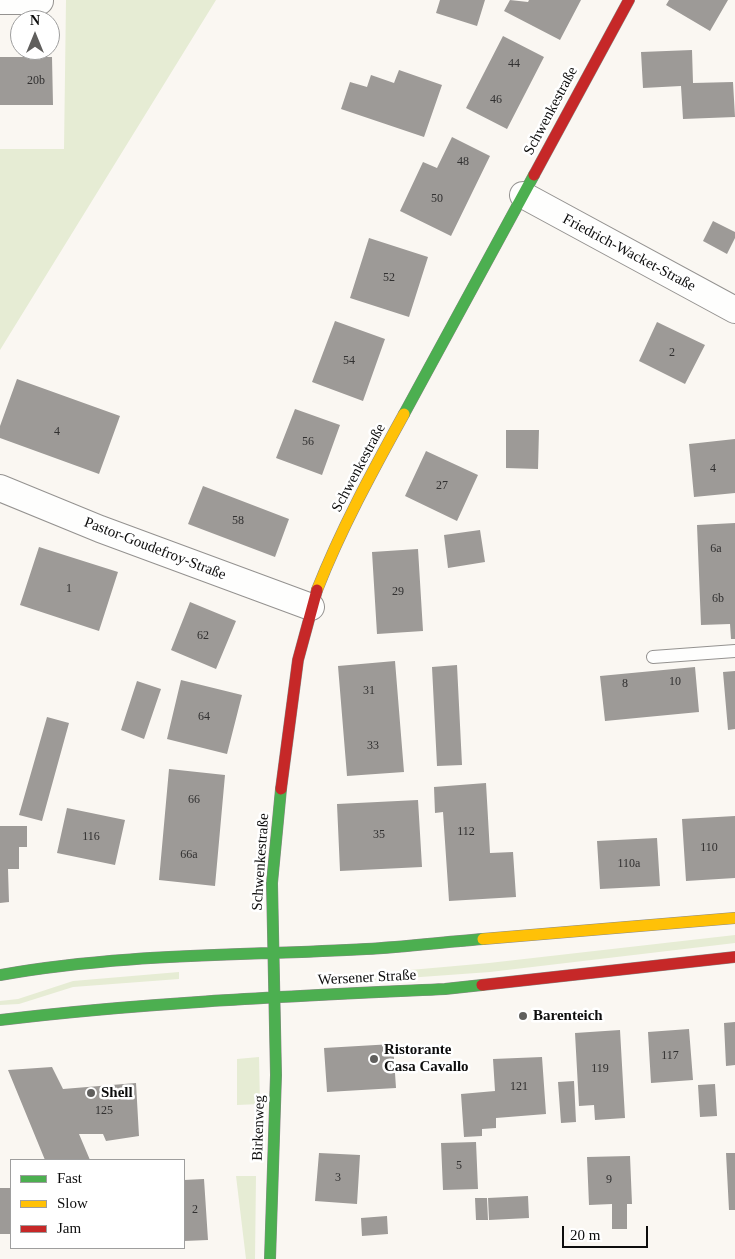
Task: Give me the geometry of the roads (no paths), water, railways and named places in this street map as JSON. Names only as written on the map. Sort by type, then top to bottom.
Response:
[{"type":"main road","name":"Schwenkestraße","points":[[274,998],[272,883],[281,784],[298,660],[311,607],[334,547],[357,500],[629,0]]},
{"type":"main road","name":"Wersener Straße","points":[[0,975],[49,967],[197,955],[464,941],[546,932],[735,918]]},
{"type":"main road","name":"Wersener Straße","points":[[0,1020],[100,1008],[445,989],[735,957]]},
{"type":"main road","name":"Birkenweg","points":[[270,1259],[276,1075],[274,998]]},
{"type":"street","points":[[0,1],[41,0]]},
{"type":"street","name":"Friedrich-Wacket-Straße","points":[[523,196],[735,310]]},
{"type":"street","name":"Pastor-Goudefroy-Straße","points":[[0,488],[100,529],[311,607]]},
{"type":"lane","points":[[653,656],[735,651]]},
{"type":"place","name":"Barenteich","points":[[523,1016]]},
{"type":"place","name":"Ristorante Casa Cavallo","points":[[374,1059]]},
{"type":"place","name":"Shell","points":[[91,1093]]}]
